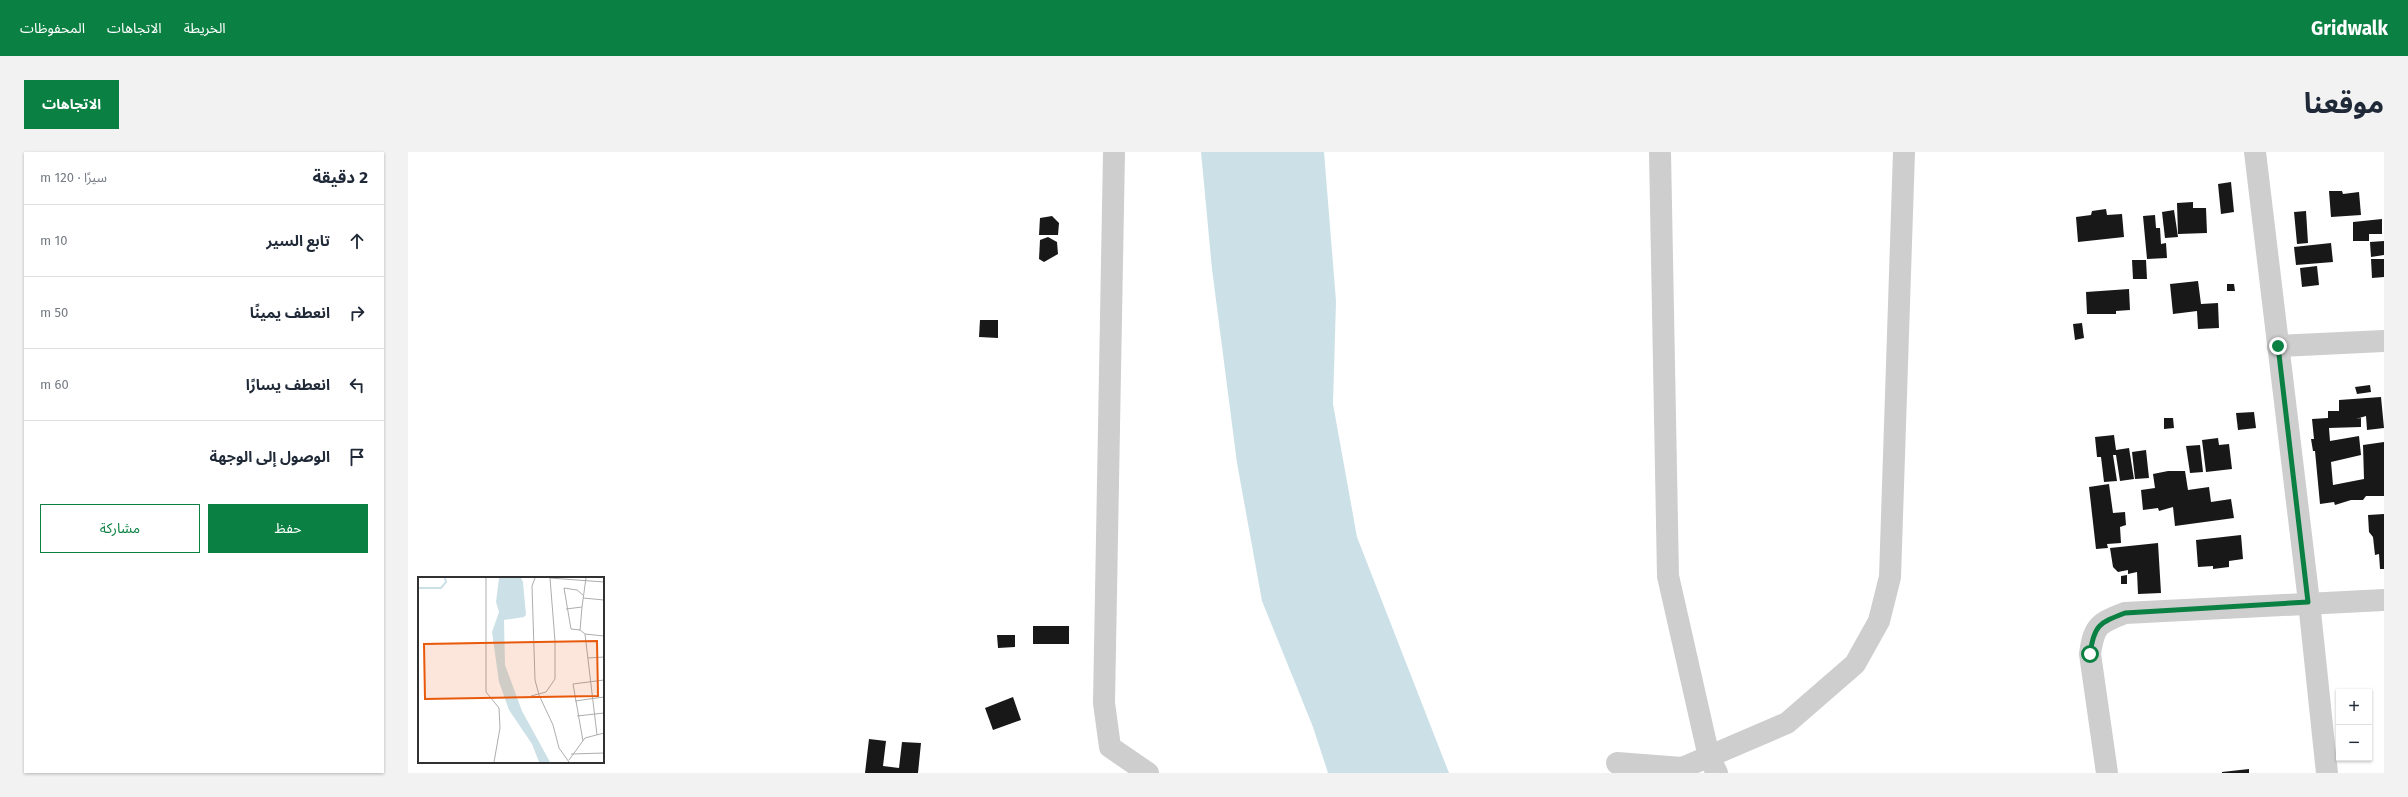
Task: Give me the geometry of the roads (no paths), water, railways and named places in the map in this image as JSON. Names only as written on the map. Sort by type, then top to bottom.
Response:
[{"type":"street","points":[[1114,152],[1104,703],[1110,747],[1148,773]]},
{"type":"street","points":[[1660,152],[1668,576],[1713,765]]},
{"type":"street","points":[[1617,764],[1682,768],[1713,765],[1787,723],[1856,664],[1879,621],[1890,577],[1904,152]]},
{"type":"street","points":[[2255,152],[2308,602],[2326,773]]},
{"type":"street","points":[[2278,346],[2384,341]]},
{"type":"street","points":[[2107,773],[2090,654],[2092,635],[2104,621],[2125,613],[2308,602],[2384,600]]}]
